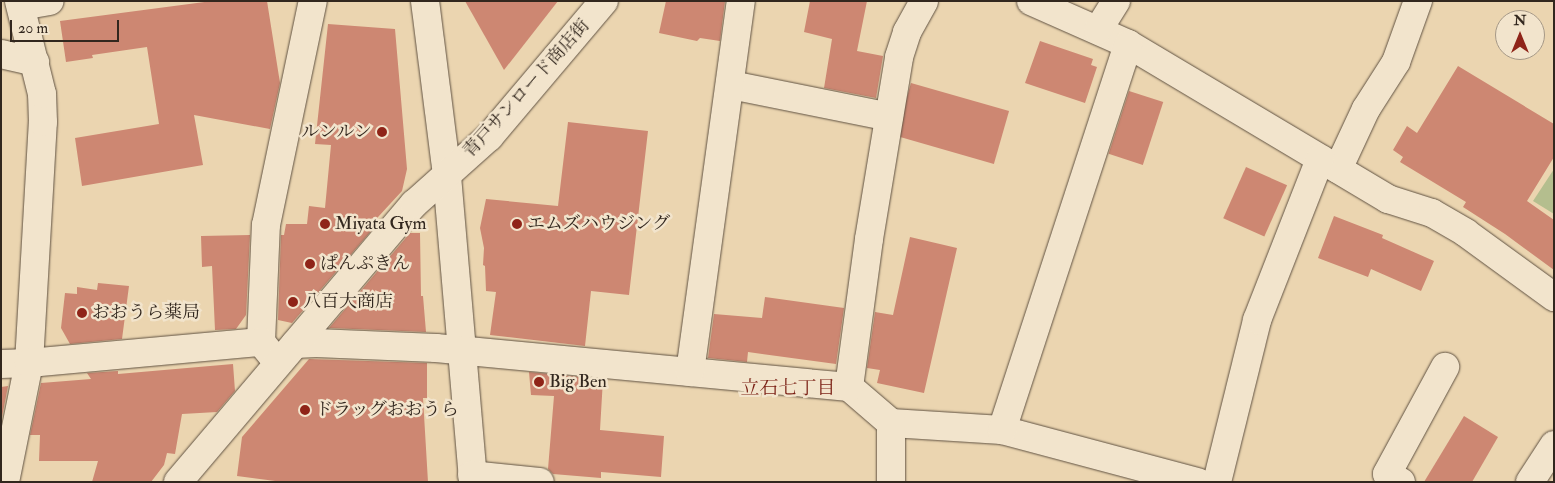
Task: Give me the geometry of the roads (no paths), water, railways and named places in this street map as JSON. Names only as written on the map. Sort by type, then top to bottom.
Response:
[{"type":"street","points":[[5,482],[29,363],[42,122],[42,94],[20,4],[50,1]]},
{"type":"street","points":[[261,342],[266,225],[313,1]]},
{"type":"street","points":[[425,1],[447,176],[472,478],[540,482]]},
{"type":"street","name":"青戸サンロード商店街","points":[[178,482],[414,204],[489,137],[604,1]]},
{"type":"street","points":[[690,372],[742,1]]},
{"type":"street","points":[[849,387],[870,230],[899,57],[907,32],[924,1]]},
{"type":"street","points":[[1031,1],[1128,44],[1388,199],[1432,213],[1466,233],[1554,298]]},
{"type":"street","points":[[1098,30],[1116,1]]},
{"type":"street","points":[[1216,482],[1257,320],[1329,164],[1396,62],[1418,1]]},
{"type":"street","points":[[1002,430],[1128,44]]},
{"type":"street","points":[[1,54],[35,62]]},
{"type":"street","points":[[731,85],[889,117]]},
{"type":"street","points":[[1,364],[261,342],[287,354],[316,343],[436,348],[849,387],[891,423],[1002,430],[1198,482]]},
{"type":"street","points":[[1401,482],[1387,474],[1445,368]]},
{"type":"street","points":[[891,423],[891,482]]},
{"type":"street","points":[[1530,482],[1554,445]]},
{"type":"place","name":"ルンルン","points":[[382,132]]},
{"type":"place","name":"Miyata Gym","points":[[325,224]]},
{"type":"place","name":"エムズハウジング","points":[[517,224]]},
{"type":"place","name":"ぱんぷきん","points":[[310,264]]},
{"type":"place","name":"八百大商店","points":[[293,302]]},
{"type":"place","name":"おおうら薬局","points":[[82,313]]},
{"type":"place","name":"Big Ben","points":[[539,382]]},
{"type":"place","name":"ドラッグおおうら","points":[[305,410]]},
{"type":"district","name":"立石七丁目","points":[[788,389]]}]
